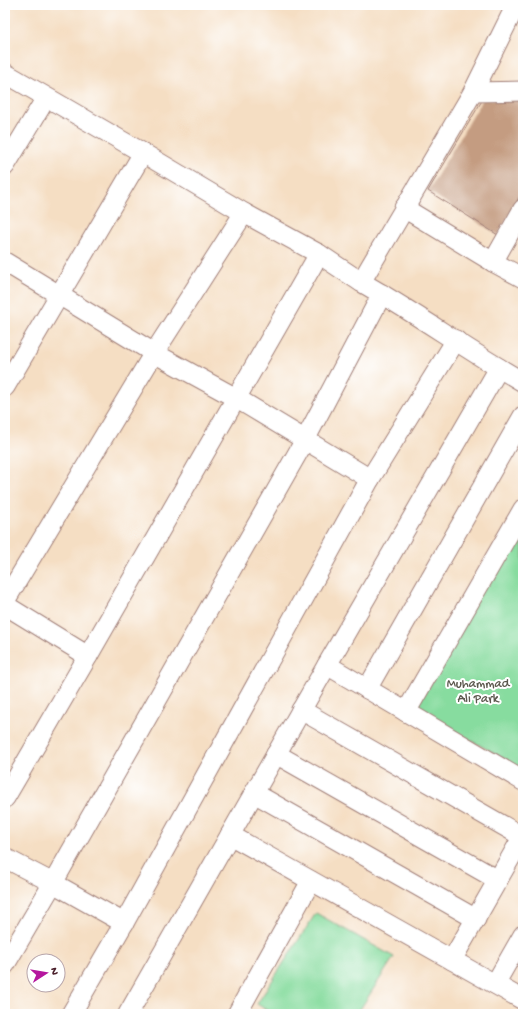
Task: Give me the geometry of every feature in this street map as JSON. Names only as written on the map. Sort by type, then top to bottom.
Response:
[{"type":"street","points":[[361,282],[473,92],[516,5]]},
{"type":"street","points":[[5,73],[244,213],[319,254],[361,282],[523,382]]},
{"type":"street","points":[[473,92],[523,91]]},
{"type":"street","points":[[5,166],[46,98]]},
{"type":"street","points":[[5,388],[143,153]]},
{"type":"street","points":[[404,208],[493,262],[523,278]]},
{"type":"street","points":[[493,262],[523,209]]},
{"type":"street","points":[[5,601],[154,353],[244,213]]},
{"type":"street","points":[[5,798],[319,254]]},
{"type":"street","points":[[5,262],[154,353],[236,398],[370,479]]},
{"type":"street","points":[[5,965],[305,440],[382,294]]},
{"type":"street","points":[[71,1014],[124,923],[370,479],[456,340]]},
{"type":"street","points":[[128,1014],[301,710],[499,368]]},
{"type":"street","points":[[367,689],[523,416]]},
{"type":"street","points":[[406,712],[523,509]]},
{"type":"street","points":[[5,605],[88,656]]},
{"type":"street","points":[[327,665],[523,781]]},
{"type":"street","points":[[301,710],[523,837],[452,960]]},
{"type":"street","points":[[276,754],[498,880]]},
{"type":"street","points":[[254,794],[476,919]]},
{"type":"street","points":[[230,835],[523,1000]]},
{"type":"street","points":[[5,858],[124,923]]},
{"type":"street","points":[[237,1014],[311,881]]},
{"type":"street","points":[[495,984],[523,935]]},
{"type":"green space","name":"Muhammad Ali Park","points":[[523,512],[523,769],[415,710]]},
{"type":"green space","points":[[316,913],[394,957],[357,1014],[273,1014],[257,1004]]},
{"type":"building","points":[[483,99],[523,101],[523,190],[498,235],[428,191]]}]
